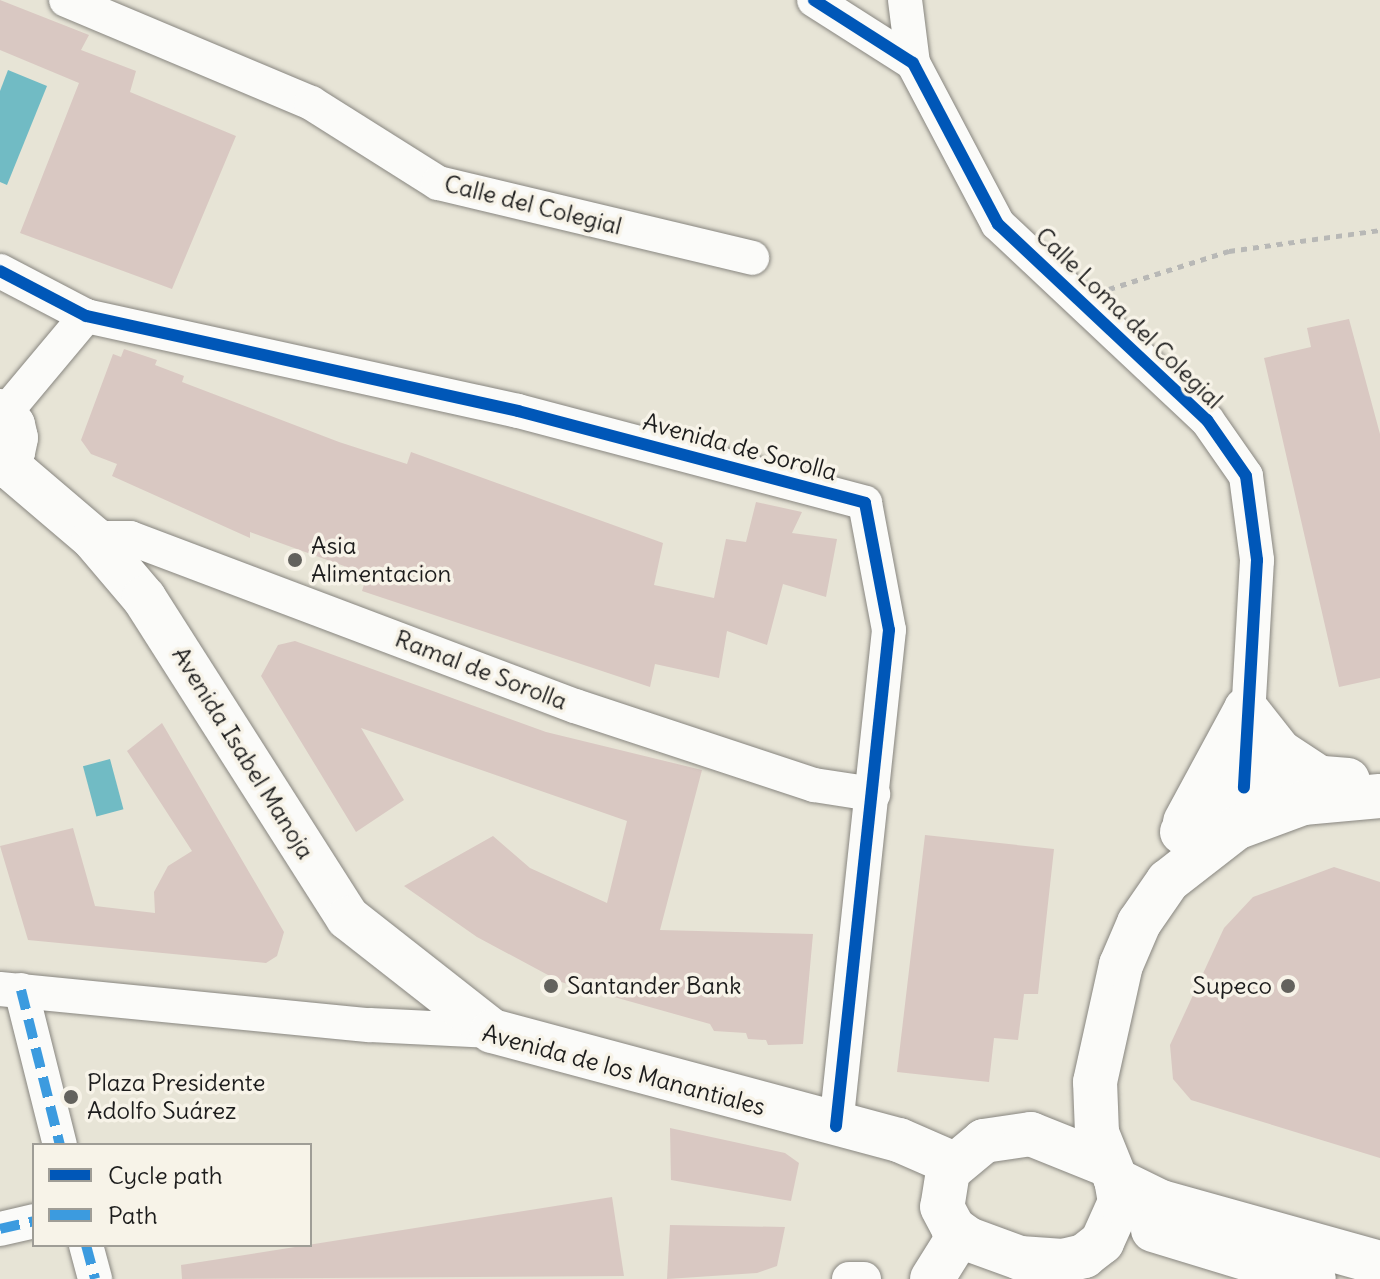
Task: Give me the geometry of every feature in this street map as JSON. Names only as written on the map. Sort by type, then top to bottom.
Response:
[{"type":"main road","points":[[2,412],[16,438],[2,464]]},
{"type":"main road","name":"Avenida Isabel Manoja","points":[[2,464],[93,538],[144,598],[348,918],[492,1031]]},
{"type":"main road","points":[[1176,837],[1246,709],[1280,752],[1318,790]]},
{"type":"main road","points":[[1121,965],[1117,937],[1125,908],[1148,865],[1176,837],[1244,788],[1286,775],[1318,790]]},
{"type":"main road","points":[[1154,901],[1194,856],[1236,828],[1318,790],[1353,780],[1380,794]]},
{"type":"main road","points":[[1102,1242],[1120,1202],[1097,1133],[1095,1082],[1121,965],[1154,901],[1166,867],[1238,814],[1244,788]]},
{"type":"main road","name":"Avenida de los Manantiales","points":[[492,1031],[836,1126],[899,1140],[954,1164]]},
{"type":"main road","points":[[1095,1082],[1031,1134],[984,1141],[954,1164],[948,1171],[942,1207],[960,1234],[988,1250],[1038,1260],[1084,1256],[1122,1231],[1149,1228],[1314,1279]]},
{"type":"main road","points":[[1031,1134],[1112,1173],[1161,1202],[1380,1263]]},
{"type":"main road","points":[[932,1279],[960,1234]]},
{"type":"street","name":"Calle del Colegial","points":[[66,0],[311,103],[438,183],[752,258]]},
{"type":"street","name":"Calle Loma del Colegial","points":[[814,0],[913,63],[998,224],[1207,420],[1246,476],[1257,560],[1246,709],[1244,788]]},
{"type":"street","points":[[905,0],[913,63]]},
{"type":"street","name":"Avenida de Sorolla","points":[[0,271],[86,316],[518,411],[865,503],[889,630],[836,1126]]},
{"type":"street","points":[[2,412],[86,316]]},
{"type":"street","name":"Ramal de Sorolla","points":[[93,538],[130,538],[575,706],[814,785],[873,794]]},
{"type":"street","points":[[10,990],[59,1143]]},
{"type":"street","name":"Avenida de los Manantiales","points":[[10,990],[370,1025],[492,1031]]},
{"type":"street","points":[[0,1229],[32,1221]]},
{"type":"street","points":[[87,1247],[95,1279]]},
{"type":"street","points":[[849,1279],[864,1279]]},
{"type":"path","points":[[1086,307],[1116,283],[1229,251],[1380,230]]},
{"type":"water","points":[[8,70],[47,86],[7,185],[0,182],[0,91]]},
{"type":"water","points":[[110,759],[123,809],[96,816],[83,766]]},
{"type":"building","points":[[0,0],[89,35],[81,50],[136,71],[130,92],[236,136],[172,289],[20,233],[79,83],[0,50]]},
{"type":"building","points":[[1349,319],[1380,434],[1380,678],[1339,687],[1264,358],[1311,347],[1307,328]]},
{"type":"building","points":[[124,349],[157,360],[155,365],[184,376],[182,382],[339,442],[407,464],[411,452],[663,543],[654,585],[714,598],[726,539],[746,542],[756,502],[802,512],[792,533],[837,539],[826,597],[783,584],[767,645],[727,631],[719,678],[655,664],[650,687],[362,591],[366,578],[343,571],[344,566],[250,532],[250,538],[112,476],[117,464],[91,454],[81,440],[113,354],[121,357]]},
{"type":"building","points":[[295,641],[546,732],[702,770],[660,930],[813,934],[803,1044],[768,1045],[766,1040],[748,1039],[746,1033],[714,1031],[710,1024],[561,982],[477,937],[404,886],[493,836],[530,868],[607,903],[627,821],[361,728],[404,800],[356,832],[261,676],[278,645]]},
{"type":"building","points":[[162,723],[284,932],[277,956],[266,963],[28,940],[0,846],[73,828],[95,906],[155,913],[154,892],[168,866],[192,851],[127,751]]},
{"type":"building","points":[[925,835],[1054,849],[1038,994],[1024,994],[1018,1040],[994,1038],[989,1082],[897,1072]]},
{"type":"building","name":"Supeco","points":[[1334,867],[1380,882],[1380,1158],[1191,1100],[1173,1079],[1170,1045],[1224,928],[1253,897]]},
{"type":"building","points":[[670,1128],[785,1153],[799,1163],[791,1201],[671,1180]]},
{"type":"building","points":[[612,1197],[624,1276],[182,1279],[181,1265],[312,1247],[312,1244]]},
{"type":"building","points":[[670,1225],[785,1227],[777,1266],[757,1273],[667,1279]]},
{"type":"marked path","points":[[21,990],[59,1143]]},
{"type":"marked path","points":[[0,1229],[32,1221]]},
{"type":"marked path","points":[[87,1247],[95,1279]]},
{"type":"cycle path","points":[[814,0],[913,63],[998,224],[1207,420],[1246,476],[1257,560],[1244,788]]},
{"type":"cycle path","points":[[0,271],[86,316],[518,411],[865,503],[889,630],[836,1126]]},
{"type":"place","name":"Asia Alimentacion","points":[[295,560]]},
{"type":"place","name":"Santander Bank","points":[[551,986]]},
{"type":"place","name":"Supeco","points":[[1288,986]]},
{"type":"place","name":"Plaza Presidente Adolfo Suárez","points":[[71,1097]]}]
